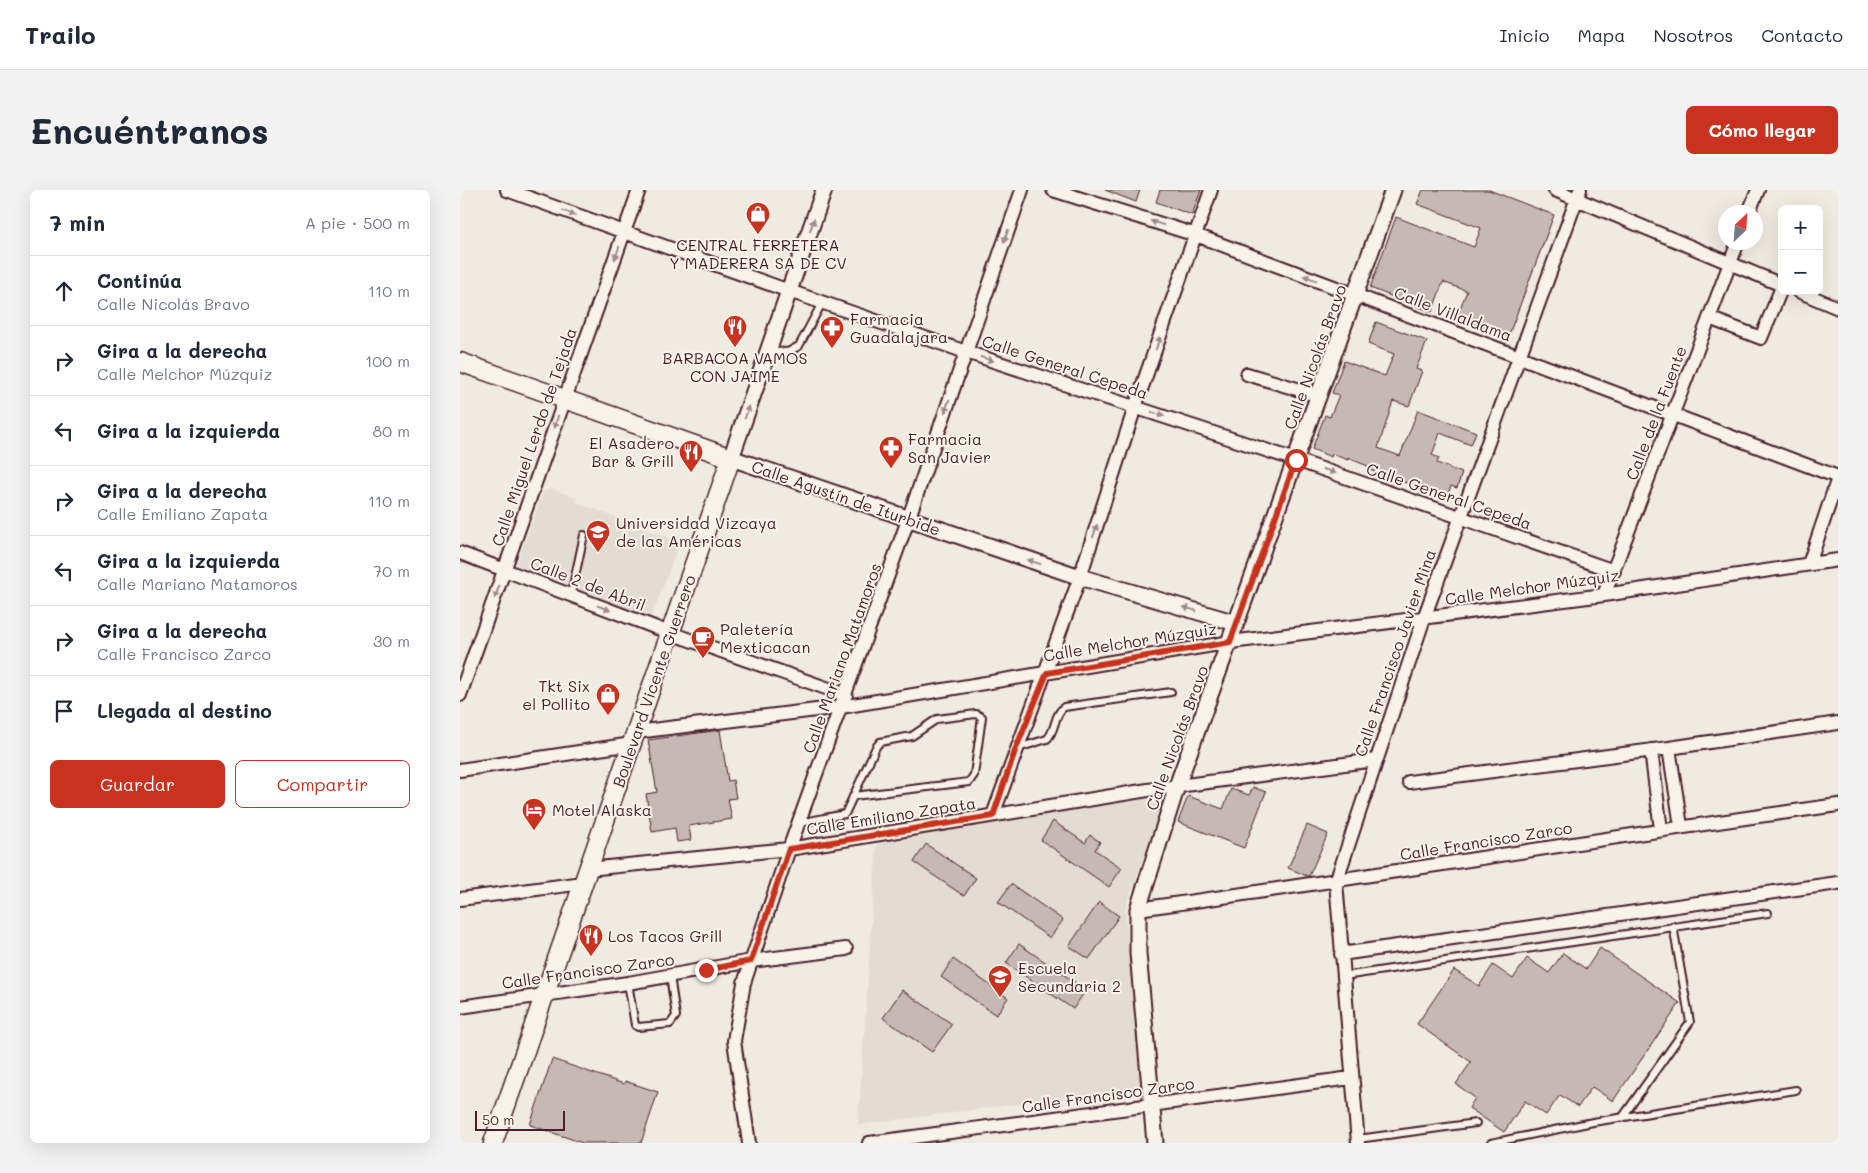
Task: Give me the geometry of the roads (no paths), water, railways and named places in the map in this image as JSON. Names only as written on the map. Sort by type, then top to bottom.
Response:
[{"type":"main road","name":"Calle Agustín de Iturbide","points":[[460,362],[731,458]]},
{"type":"main road","name":"Boulevard Vicente Guerrero","points":[[493,1143],[731,458]]},
{"type":"street","name":"Calle General Cepeda","points":[[507,190],[789,292],[1296,460],[1614,571]]},
{"type":"street","name":"Calle Miguel Lerdo de Tejada","points":[[460,695],[639,190]]},
{"type":"street","name":"Boulevard Vicente Guerrero","points":[[731,458],[824,190]]},
{"type":"street","name":"Calle Mariano Matamoros","points":[[749,1143],[734,1041],[736,1019],[751,961],[789,849],[908,520],[1022,190]]},
{"type":"street","name":"Calle Villaldama","points":[[1053,190],[1196,235],[1838,478]]},
{"type":"street","points":[[993,816],[1016,748],[1047,673],[1211,190]]},
{"type":"street","name":"Calle Nicolás Bravo","points":[[1154,1143],[1138,953],[1138,909],[1177,786],[1320,396],[1393,190]]},
{"type":"street","points":[[1555,190],[1578,194],[1778,284]]},
{"type":"street","points":[[1752,205],[1758,190]]},
{"type":"street","name":"Calle Francisco Javier Mina","points":[[1358,1141],[1351,1078],[1336,882],[1424,618],[1578,194]]},
{"type":"street","name":"Calle de la Fuente","points":[[1604,595],[1735,250]]},
{"type":"street","points":[[1709,318],[1761,338],[1778,295]]},
{"type":"street","points":[[1807,295],[1838,308]]},
{"type":"street","points":[[1247,374],[1320,396]]},
{"type":"street","name":"Calle Agustín de Iturbide","points":[[731,458],[908,520],[1080,577],[1236,623]]},
{"type":"street","points":[[1809,564],[1838,478]]},
{"type":"street","name":"Calle 2 de Abril","points":[[460,553],[843,701]]},
{"type":"street","name":"Calle Melchor Múzquiz","points":[[460,770],[843,701],[1047,673],[1230,642],[1604,595],[1838,560]]},
{"type":"street","points":[[1409,782],[1669,748],[1838,722]]},
{"type":"street","points":[[1669,748],[1681,826]]},
{"type":"street","points":[[1651,750],[1661,830]]},
{"type":"street","name":"Calle Emiliano Zapata","points":[[460,898],[586,876],[789,849],[1177,786],[1376,760]]},
{"type":"street","name":"Calle Francisco Zarco","points":[[1138,909],[1336,882],[1681,826],[1838,806]]},
{"type":"street","points":[[1341,954],[1838,883]]},
{"type":"street","name":"Calle Francisco Zarco","points":[[460,1007],[628,983],[751,961],[846,950]]},
{"type":"street","name":"Calle Francisco Zarco","points":[[869,1143],[1351,1078]]},
{"type":"lane","points":[[768,352],[788,352],[799,346],[822,303]]},
{"type":"lane","points":[[571,595],[584,535]]},
{"type":"lane","points":[[1016,748],[1047,739],[1051,736],[1056,718],[1064,708],[1171,692]]},
{"type":"lane","points":[[799,823],[841,816],[847,811],[878,744],[912,736],[937,719],[976,714],[982,717],[974,775],[969,782],[854,796]]},
{"type":"lane","points":[[1343,977],[1768,913]]},
{"type":"lane","points":[[1622,1118],[1690,1022],[1673,926]]},
{"type":"lane","points":[[628,983],[635,1025],[638,1027],[670,1024],[676,1016],[670,976]]},
{"type":"lane","points":[[1492,1143],[1622,1118],[1796,1090]]},
{"type":"lane","points":[[1358,1141],[1476,1123]]},
{"type":"place","name":"CENTRAL FERRETERA Y MADERERA SA DE CV","points":[[758,235]]},
{"type":"place","name":"BARBACOA VAMOS CON JAIME","points":[[735,348]]},
{"type":"place","name":"Farmacia Guadalajara","points":[[832,349]]},
{"type":"place","name":"Farmacia San Javier","points":[[891,469]]},
{"type":"place","name":"El Asadero Bar & Grill","points":[[691,473]]},
{"type":"place","name":"Universidad Vizcaya de las Américas","points":[[598,553]]},
{"type":"place","name":"Paletería Mexticacan","points":[[703,659]]},
{"type":"place","name":"Tkt Six el Pollito","points":[[608,716]]},
{"type":"place","name":"Motel Alaska","points":[[534,831]]},
{"type":"place","name":"Los Tacos Grill","points":[[591,957]]},
{"type":"place","name":"Escuela Secundaria 2","points":[[1000,998]]}]
